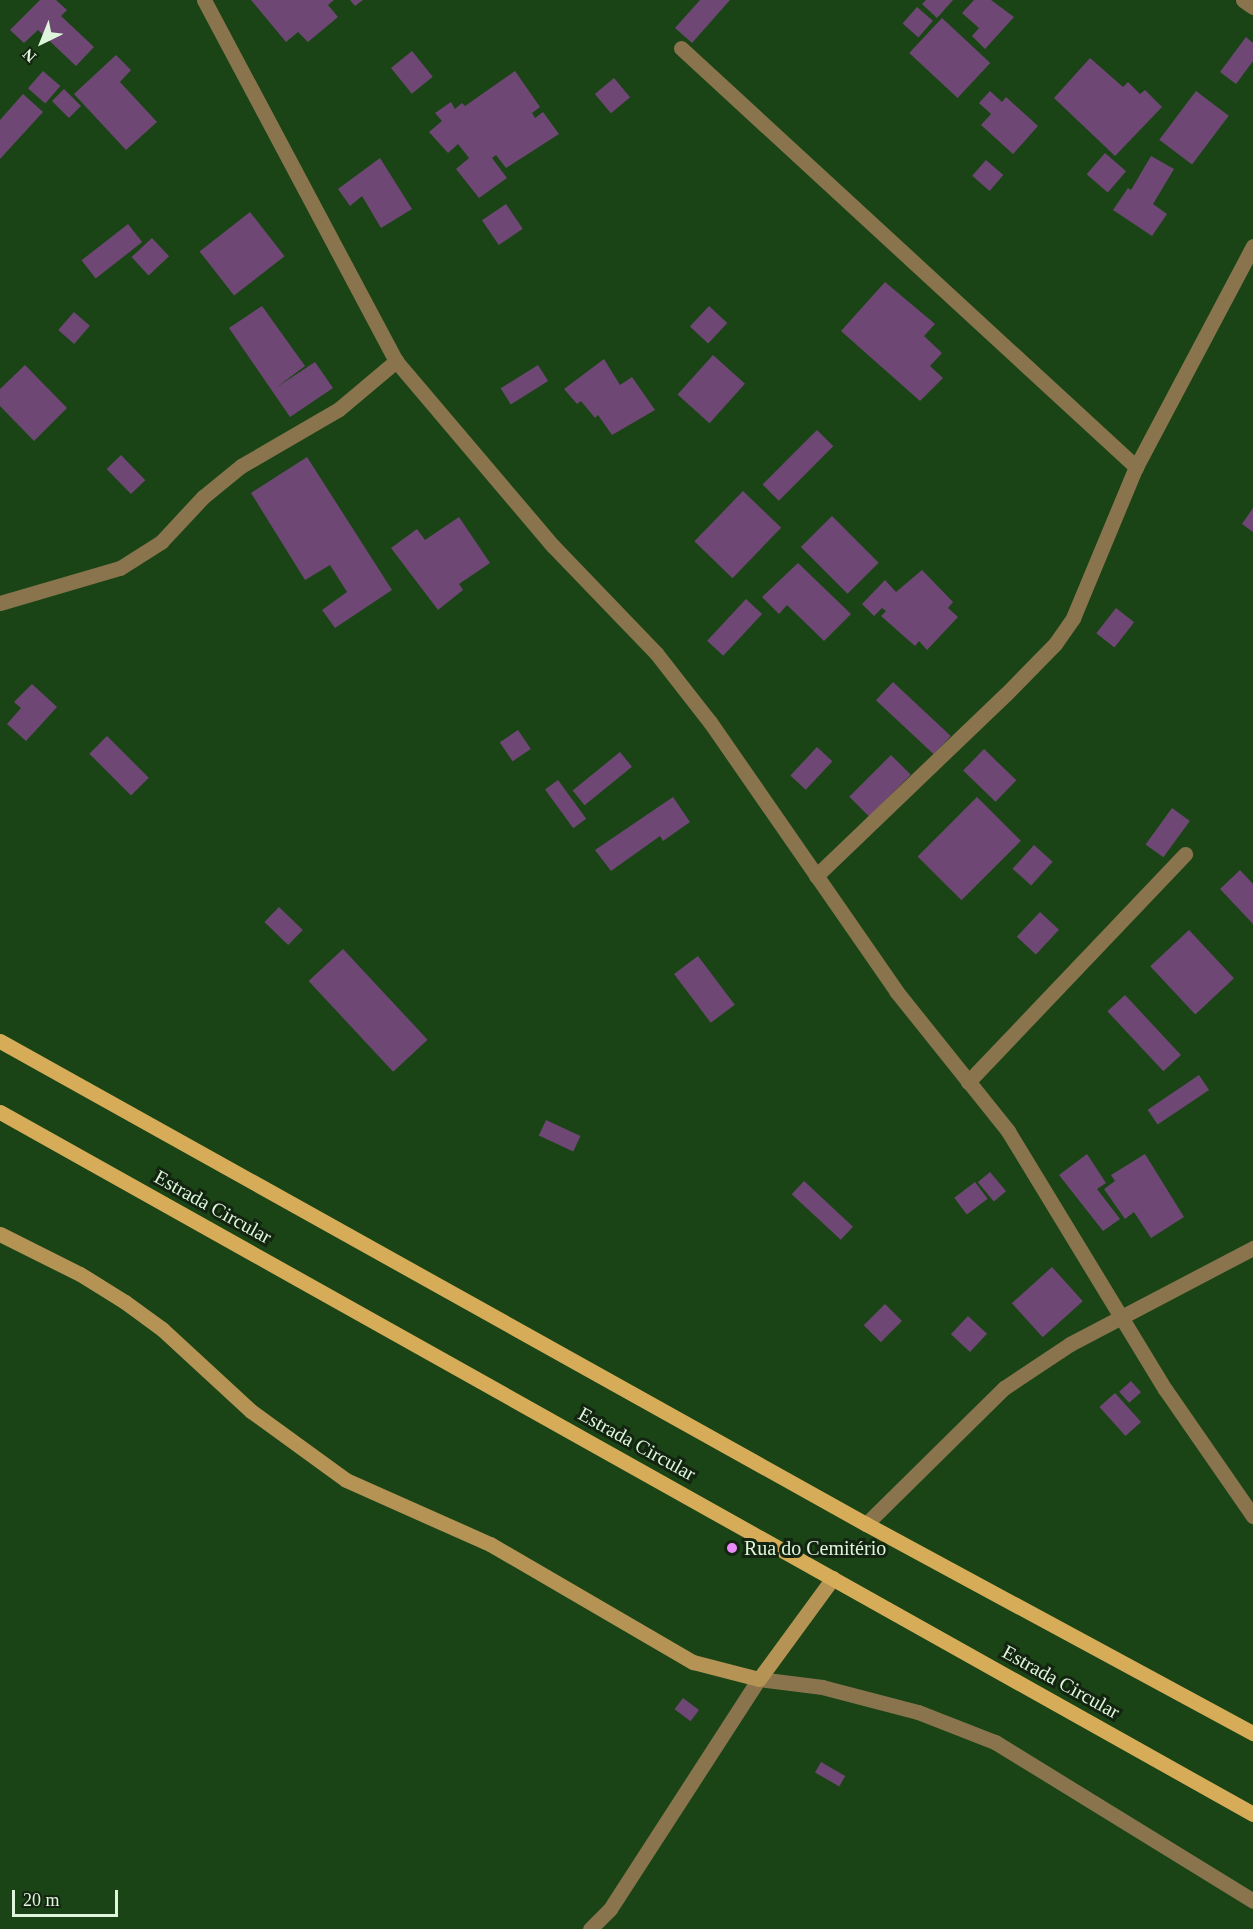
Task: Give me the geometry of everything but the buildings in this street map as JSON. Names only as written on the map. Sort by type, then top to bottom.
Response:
[{"type":"main road","points":[[0,1041],[867,1524],[1253,1733]]},
{"type":"main road","name":"Estrada Circular","points":[[2,1117],[1253,1814]]},
{"type":"street","points":[[204,0],[396,361],[553,546],[656,653],[769,802],[816,876],[896,991],[1008,1131],[1165,1389],[1253,1516]]},
{"type":"street","points":[[1243,0],[1253,7]]},
{"type":"street","points":[[681,48],[1136,467]]},
{"type":"street","points":[[816,876],[1055,644],[1073,618],[1136,467],[1253,246]]},
{"type":"street","points":[[0,603],[120,568],[161,542],[203,496],[241,466],[339,409],[396,361]]},
{"type":"street","points":[[968,1082],[1185,854]]},
{"type":"street","points":[[0,1234],[80,1274],[125,1302],[162,1329],[251,1411],[346,1480],[490,1544],[693,1662],[759,1678],[822,1687],[918,1712],[995,1742],[1253,1900]]},
{"type":"street","points":[[867,1524],[1004,1388],[1070,1344],[1253,1248]]},
{"type":"street","points":[[590,1929],[610,1909],[759,1678],[833,1578]]},
{"type":"place","name":"Rua do Cemitério","points":[[732,1548]]}]
